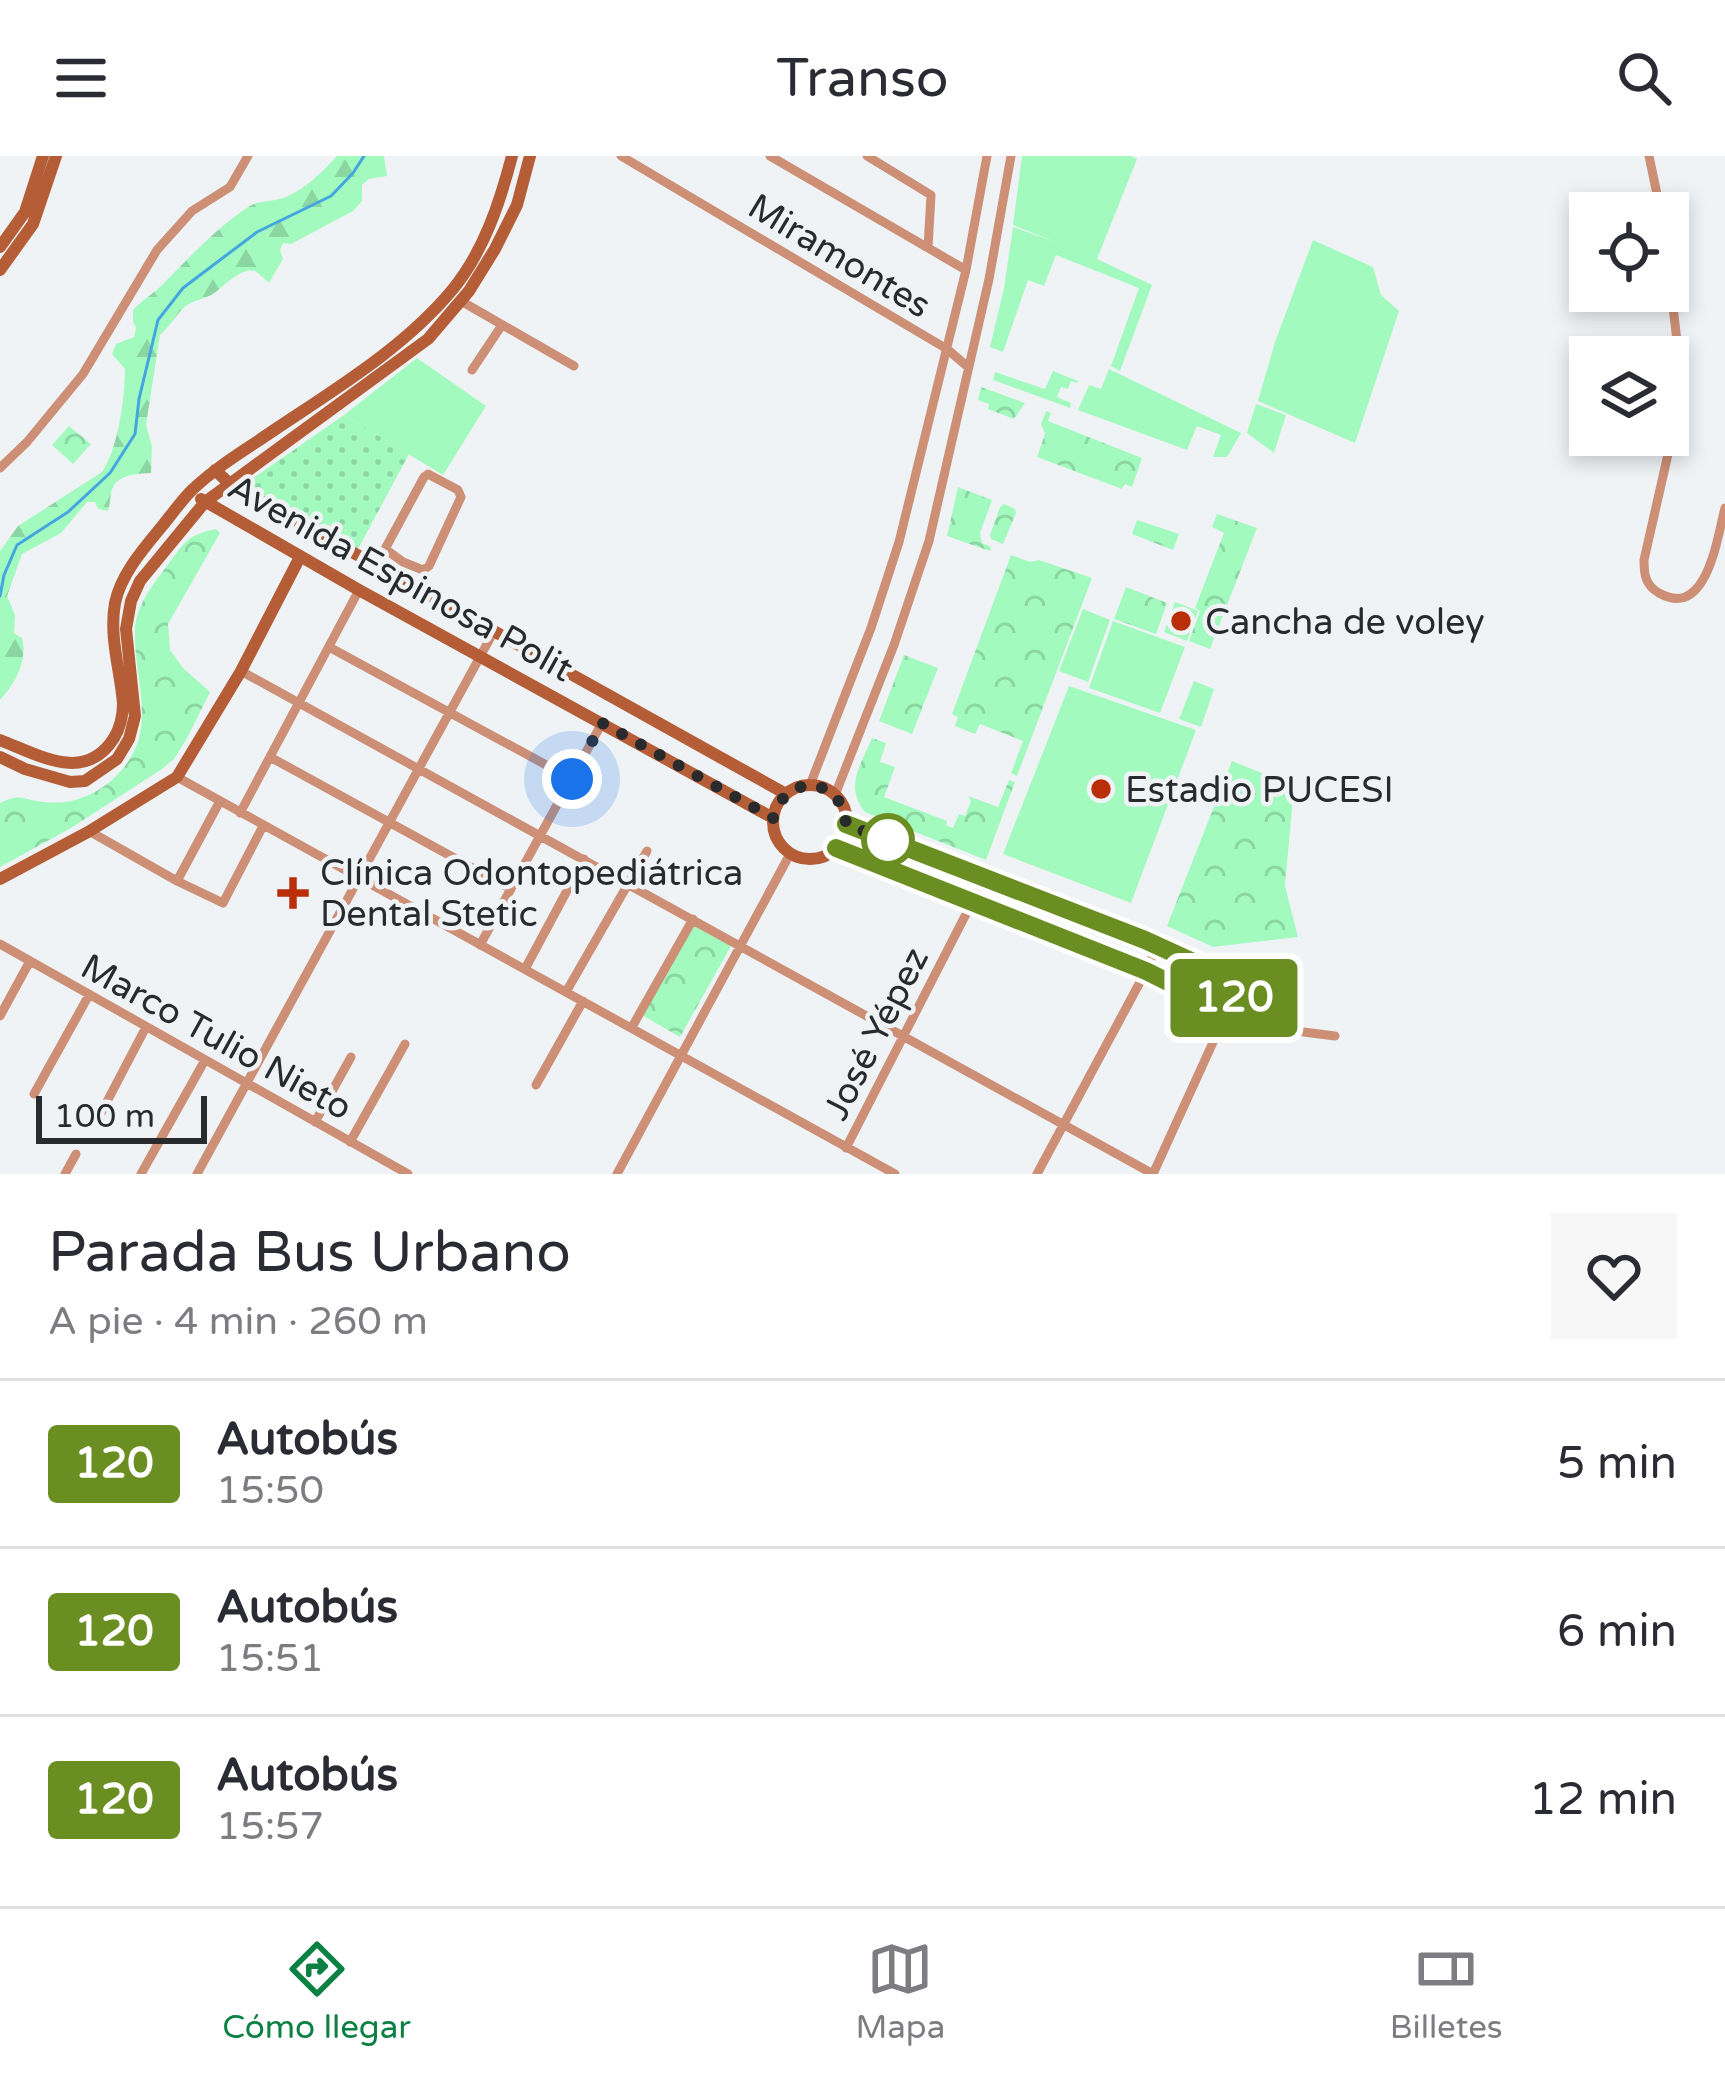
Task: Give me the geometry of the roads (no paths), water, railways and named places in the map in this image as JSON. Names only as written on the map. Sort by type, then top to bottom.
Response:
[{"type":"street","points":[[0,247],[25,212],[43,156]]},
{"type":"street","points":[[0,270],[33,224],[56,156]]},
{"type":"street","points":[[0,469],[83,374],[157,250],[192,211],[230,188],[248,156]]},
{"type":"street","points":[[0,740],[68,764],[91,760],[106,750],[122,716],[113,640],[116,602],[136,560],[190,491],[215,470],[421,324],[469,265],[499,204],[512,156]]},
{"type":"street","points":[[0,757],[70,782],[85,781],[117,759],[129,740],[135,716],[126,629],[140,581],[206,502],[413,352],[461,301],[508,225],[530,156]]},
{"type":"street","name":"Miramontes","points":[[621,156],[947,349],[968,367]]},
{"type":"street","points":[[770,156],[966,270]]},
{"type":"street","points":[[867,156],[931,195],[928,248]]},
{"type":"street","points":[[810,785],[899,542],[966,270],[987,156]]},
{"type":"street","points":[[835,795],[924,557],[989,279],[1011,156]]},
{"type":"street","points":[[1649,156],[1657,192]]},
{"type":"street","points":[[461,301],[574,366]]},
{"type":"street","points":[[1674,312],[1676,418],[1644,560],[1644,576],[1651,588],[1676,599],[1698,588],[1725,508]]},
{"type":"street","points":[[472,370],[502,325]]},
{"type":"street","points":[[919,464],[947,471]]},
{"type":"street","name":"Avenida Espinosa Polit","points":[[215,470],[230,484],[786,794]]},
{"type":"street","points":[[432,475],[458,490],[460,501],[429,566],[423,570],[404,562],[387,552],[386,546],[424,477],[432,475]]},
{"type":"street","name":"Avenida Espinosa Polit","points":[[190,491],[300,557],[773,818]]},
{"type":"street","points":[[0,880],[177,777],[241,671],[300,557]]},
{"type":"street","points":[[396,578],[404,562]]},
{"type":"street","points":[[240,813],[359,590]]},
{"type":"street","points":[[871,628],[897,636]]},
{"type":"street","points":[[197,1174],[494,633]]},
{"type":"street","points":[[328,647],[572,779]]},
{"type":"street","points":[[241,671],[1153,1174],[1225,1022],[1235,989],[1228,978],[846,824]]},
{"type":"street","points":[[480,945],[602,723]]},
{"type":"street","points":[[271,757],[512,889]]},
{"type":"street","points":[[177,777],[895,1174]]},
{"type":"street","points":[[810,785],[835,795],[846,824],[836,848],[805,859],[790,854],[778,840],[773,818],[786,794],[810,785]]},
{"type":"street","points":[[177,881],[220,801]]},
{"type":"street","points":[[89,831],[223,903],[263,826]]},
{"type":"street","points":[[836,848],[1146,971],[1216,1006],[1230,1005]]},
{"type":"street","points":[[566,992],[647,851]]},
{"type":"street","points":[[617,1174],[790,854]]},
{"type":"street","points":[[525,969],[584,859]]},
{"type":"street","name":"José Yépez","points":[[846,1148],[984,880]]},
{"type":"street","points":[[632,1028],[693,919]]},
{"type":"street","name":"Marco Tulio Nieto","points":[[0,944],[408,1174]]},
{"type":"street","points":[[1037,1174],[1157,946]]},
{"type":"street","points":[[0,1016],[30,961]]},
{"type":"street","points":[[34,1094],[89,994]]},
{"type":"street","points":[[536,1085],[583,1001]]},
{"type":"street","points":[[1225,1022],[1335,1036]]},
{"type":"street","points":[[101,1113],[146,1027]]},
{"type":"street","points":[[350,1142],[405,1044]]},
{"type":"street","points":[[315,1122],[351,1057]]},
{"type":"street","points":[[141,1174],[205,1060]]},
{"type":"street","points":[[65,1174],[76,1154]]},
{"type":"waterway","points":[[0,596],[17,545],[68,512],[110,473],[135,434],[158,320],[183,288],[257,232],[331,196],[364,156]]},
{"type":"place","name":"Cancha de voley","points":[[1181,621]]},
{"type":"place","name":"Estadio PUCESI","points":[[1101,789]]},
{"type":"place","name":"Clínica Odontopediátrica Dental Stetic","points":[[293,893]]}]
